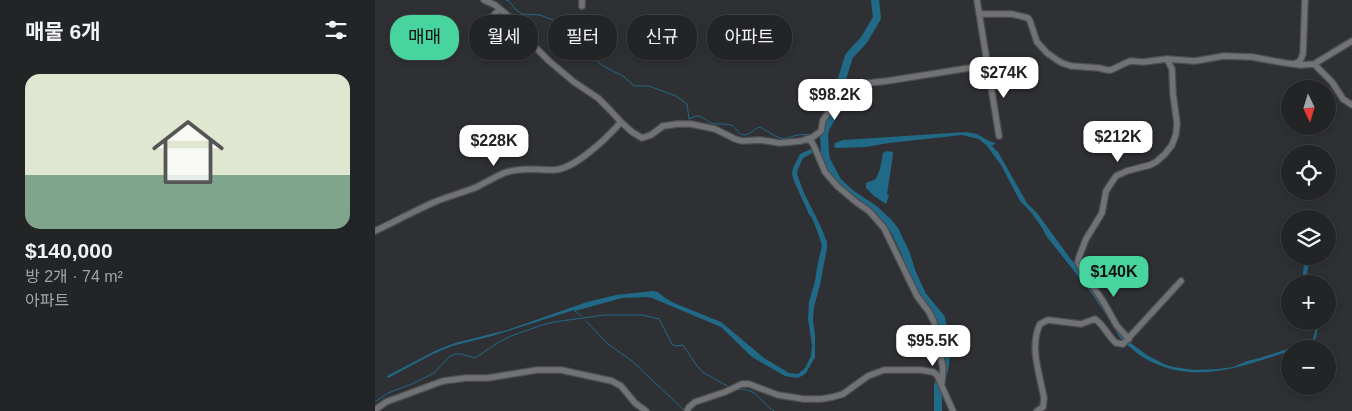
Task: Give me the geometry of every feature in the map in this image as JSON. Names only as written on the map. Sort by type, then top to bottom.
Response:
[{"type":"street","points":[[484,0],[496,5],[512,19],[541,53],[574,82],[598,98],[621,122],[642,138],[651,135],[663,126],[691,124],[715,129],[742,142],[760,140],[786,143],[807,139],[821,131],[823,120],[846,88],[859,84],[988,65]]},
{"type":"street","points":[[977,0],[999,136]]},
{"type":"street","points":[[1294,64],[1300,61],[1303,54],[1305,0]]},
{"type":"street","points":[[979,14],[1012,14],[1028,18],[1039,46],[1062,64],[1107,70],[1130,61],[1143,62],[1167,59],[1195,61],[1224,56],[1252,57],[1294,64],[1313,64],[1352,40]]},
{"type":"street","points":[[1129,339],[1117,326],[1103,300],[1082,271],[1078,262],[1086,239],[1102,213],[1106,191],[1116,176],[1156,162],[1172,145],[1177,123],[1172,69],[1167,59]]},
{"type":"street","points":[[1313,64],[1332,82],[1343,99],[1352,105]]},
{"type":"street","points":[[375,231],[435,202],[476,187],[505,173],[518,170],[554,170],[564,168],[585,156],[621,122]]},
{"type":"street","points":[[807,139],[811,141],[825,172],[837,186],[869,211],[884,228],[917,296],[934,322],[943,368],[942,384]]},
{"type":"street","points":[[1037,411],[1043,406],[1044,398],[1035,343],[1036,333],[1040,324],[1048,320],[1081,324],[1095,319],[1116,344],[1123,344],[1181,281]]},
{"type":"street","points":[[375,410],[386,402],[443,381],[488,378],[537,370],[561,370],[612,381],[621,386],[635,403],[646,411]]},
{"type":"street","points":[[687,411],[695,402],[743,384],[749,384],[778,396],[816,399],[839,395],[868,376],[884,370],[921,370],[933,372],[942,384],[953,411]]},
{"type":"water","points":[[966,132],[977,134],[996,143],[992,146],[998,152],[1027,203],[1037,213],[1082,272],[1125,338],[1124,340],[1120,338],[1090,291],[1047,237],[1030,211],[1020,201],[1001,165],[987,146],[979,139],[962,135],[866,147],[834,147],[835,143],[843,140]]},
{"type":"water","points":[[811,149],[814,152],[803,158],[797,174],[821,227],[827,242],[827,248],[814,307],[815,357],[806,373],[802,376],[797,378],[785,376],[752,357],[721,327],[647,297],[622,298],[574,310],[492,336],[452,346],[388,378],[387,376],[437,350],[455,343],[507,330],[587,302],[616,295],[653,291],[658,292],[674,303],[721,322],[764,358],[789,373],[798,374],[805,368],[811,356],[812,345],[808,319],[809,302],[822,246],[812,218],[808,213],[792,174],[800,154]]},
{"type":"water","points":[[887,151],[893,152],[893,155],[887,194],[889,196],[886,204],[866,188],[866,183],[876,179],[883,153]]},
{"type":"water","points":[[1304,265],[1308,265],[1307,275],[1303,275]]},
{"type":"water","points":[[1317,330],[1316,338],[1312,340],[1314,336]]},
{"type":"water","points":[[1128,341],[1147,355],[1164,364],[1194,370],[1233,367],[1281,351],[1281,354],[1223,370],[1189,372],[1171,369],[1154,363],[1126,344]]},
{"type":"waterway","points":[[506,0],[522,14],[540,15],[580,32],[597,61],[603,66],[623,76],[634,86],[649,86],[676,96],[687,104],[689,119],[699,116],[711,123],[731,125],[743,135],[760,127],[784,139],[797,135],[814,134]]},
{"type":"waterway","points":[[875,0],[877,18],[864,40],[849,56],[838,92],[835,112],[826,127],[824,134],[826,160],[838,182],[850,193],[874,209],[895,231],[922,295],[941,318],[946,341],[946,356],[944,371],[938,386],[938,411]]},
{"type":"waterway","points":[[821,135],[825,140]]},
{"type":"waterway","points":[[575,311],[581,316]]},
{"type":"waterway","points":[[375,402],[388,393],[434,373],[450,356],[461,354],[475,358],[511,336],[542,325],[604,315],[642,315],[659,319],[672,344],[675,346],[683,345],[704,373],[729,387]]},
{"type":"waterway","points":[[586,321],[608,344],[632,361],[685,411]]},
{"type":"waterway","points":[[737,389],[744,389],[754,393],[774,411]]}]
